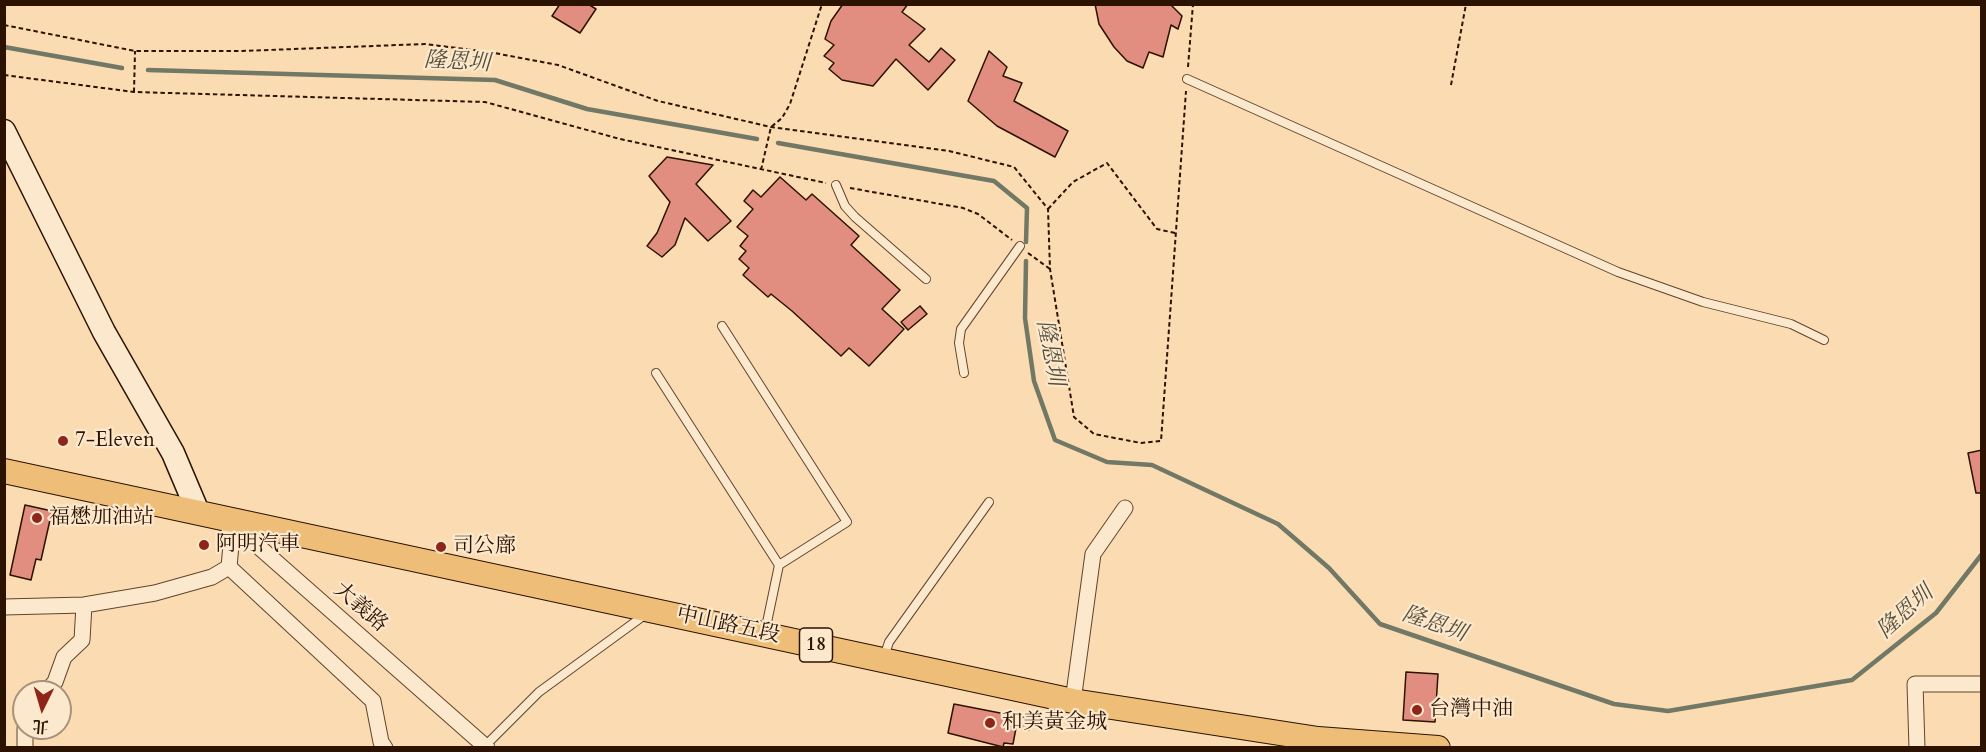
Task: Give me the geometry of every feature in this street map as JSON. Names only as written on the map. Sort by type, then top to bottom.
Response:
[{"type":"main road","name":"18","points":[[4,471],[198,512]]},
{"type":"main road","name":"中山路五段","points":[[198,512],[1073,701],[1318,743],[1438,747]]},
{"type":"street","points":[[4,131],[104,332],[172,453],[198,512]]},
{"type":"street","points":[[1073,701],[1093,554],[1125,508]]},
{"type":"street","name":"大義路","points":[[198,512],[242,532],[486,747]]},
{"type":"street","points":[[229,567],[231,545],[242,532]]},
{"type":"street","points":[[4,607],[84,604],[155,593],[212,577],[229,567]]},
{"type":"street","points":[[229,567],[373,701],[381,742],[385,747]]},
{"type":"street","points":[[56,680],[64,657],[82,640],[84,604]]},
{"type":"street","points":[[1917,747],[1915,684],[1982,684]]},
{"type":"lane","points":[[1187,79],[1617,272],[1703,302],[1791,324],[1824,340]]},
{"type":"lane","points":[[836,185],[845,206],[855,217],[926,279]]},
{"type":"lane","points":[[964,373],[959,343],[961,328],[1020,246]]},
{"type":"lane","points":[[722,326],[847,522],[779,565]]},
{"type":"lane","points":[[656,374],[779,565],[765,634]]},
{"type":"lane","points":[[883,659],[889,642],[989,502]]},
{"type":"lane","points":[[486,747],[539,692],[652,609]]},
{"type":"path","points":[[761,170],[771,128],[782,118],[790,104],[822,4]]},
{"type":"path","points":[[4,25],[135,51],[242,51],[424,44],[558,65],[658,101],[771,128],[949,151],[1014,167],[1048,209],[1050,269],[1074,417],[1094,434],[1141,443],[1161,441],[1193,4]]},
{"type":"path","points":[[1451,85],[1466,4]]},
{"type":"path","points":[[134,92],[135,51]]},
{"type":"path","points":[[4,75],[134,92],[485,102],[620,139],[761,170],[963,208],[978,214],[1050,269]]},
{"type":"path","points":[[1048,209],[1073,182],[1107,163],[1157,229],[1177,233]]},
{"type":"building","points":[[560,4],[588,4],[596,9],[580,33],[552,16]]},
{"type":"building","points":[[843,4],[908,4],[902,12],[925,29],[909,45],[929,62],[941,48],[955,60],[928,90],[896,59],[873,86],[842,80],[829,69],[834,63],[824,56],[834,45],[825,39],[831,21]]},
{"type":"building","points":[[1095,4],[1170,4],[1182,16],[1178,29],[1171,25],[1163,57],[1149,52],[1143,68],[1127,61],[1114,47],[1099,24]]},
{"type":"building","points":[[989,51],[1007,67],[1003,76],[1022,83],[1014,101],[1068,131],[1055,157],[997,126],[968,101]]},
{"type":"building","points":[[667,157],[713,165],[696,184],[731,221],[708,241],[685,218],[675,245],[662,257],[647,246],[657,233],[670,202],[649,176]]},
{"type":"building","points":[[780,177],[806,200],[812,194],[859,236],[851,245],[900,290],[882,309],[904,329],[869,366],[849,348],[841,356],[792,311],[771,294],[768,297],[743,275],[749,268],[739,259],[746,251],[740,246],[748,236],[737,227],[753,209],[744,201],[753,190],[761,197]]},
{"type":"building","points":[[920,306],[927,314],[908,330],[901,322]]},
{"type":"building","points":[[1982,450],[1982,493],[1976,493],[1968,453]]},
{"type":"building","points":[[25,505],[52,511],[41,560],[36,559],[31,580],[10,575]]},
{"type":"building","points":[[1406,672],[1438,674],[1435,722],[1403,720]]},
{"type":"building","name":"和美黃金城","points":[[954,704],[1031,719],[1029,730],[1016,728],[1013,744],[1004,743],[1003,747],[948,733]]},
{"type":"waterway","name":"隆恩圳","points":[[4,47],[122,68]]},
{"type":"waterway","name":"隆恩圳","points":[[148,70],[495,80],[587,109],[757,139]]},
{"type":"waterway","name":"隆恩圳","points":[[778,143],[994,181],[1027,208],[1026,242]]},
{"type":"waterway","name":"隆恩圳","points":[[1026,261],[1025,318],[1034,381],[1055,440],[1107,462],[1152,465],[1278,524],[1329,568],[1380,624],[1614,704],[1668,711],[1852,680],[1936,613],[1982,554]]},
{"type":"place","name":"7-Eleven","points":[[63,441]]},
{"type":"place","name":"福懋加油站","points":[[37,518]]},
{"type":"place","name":"阿明汽車","points":[[204,545]]},
{"type":"place","name":"司公廍","points":[[441,547]]},
{"type":"place","name":"台灣中油","points":[[1417,710]]},
{"type":"place","name":"和美黃金城","points":[[990,723]]}]
